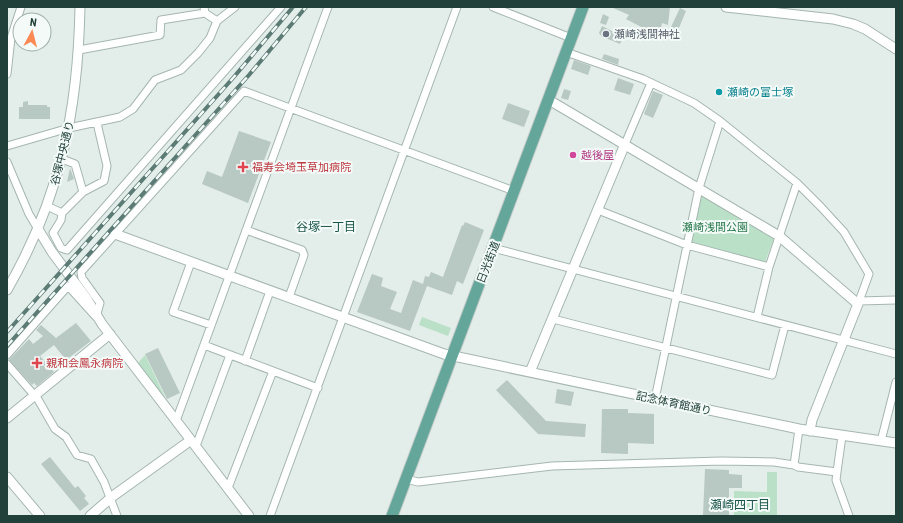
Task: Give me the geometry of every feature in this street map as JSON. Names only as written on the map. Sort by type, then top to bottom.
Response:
[{"type":"main road","name":"日光街道","points":[[392,516],[583,7]]},
{"type":"street","points":[[7,74],[9,37],[21,7]]},
{"type":"street","name":"谷塚中央通り","points":[[7,290],[38,229],[62,159],[69,128],[79,50],[80,7]]},
{"type":"street","points":[[7,142],[7,146],[13,146],[69,128],[120,117],[133,109],[155,80],[182,70],[210,38],[217,21],[236,7]]},
{"type":"street","points":[[97,123],[107,166],[106,174],[104,181],[83,192],[62,213],[61,220],[53,234],[61,248],[67,250],[281,7]]},
{"type":"street","points":[[176,420],[328,7]]},
{"type":"street","points":[[270,516],[457,7]]},
{"type":"street","points":[[493,7],[571,38]]},
{"type":"street","points":[[726,7],[833,19],[865,29],[896,49]]},
{"type":"street","points":[[79,50],[160,35],[161,20],[204,10],[217,21]]},
{"type":"street","points":[[566,52],[651,84],[694,103],[720,121],[797,183],[844,232],[869,274],[845,341],[812,420],[810,431]]},
{"type":"street","points":[[530,372],[651,84]]},
{"type":"street","points":[[96,317],[100,303],[82,278],[81,272],[244,91],[514,191]]},
{"type":"street","points":[[549,100],[779,236],[858,302],[896,300]]},
{"type":"street","points":[[655,399],[699,188],[720,121]]},
{"type":"street","points":[[62,159],[75,164],[83,192]]},
{"type":"street","points":[[7,162],[28,214],[52,252],[88,299],[96,317]]},
{"type":"street","points":[[757,317],[769,267],[797,183]]},
{"type":"street","points":[[47,206],[62,213]]},
{"type":"street","points":[[598,210],[687,246],[769,267]]},
{"type":"street","points":[[246,230],[302,250],[304,255],[289,297]]},
{"type":"street","name":"記念体育館通り","points":[[115,234],[452,356],[799,429],[896,443]]},
{"type":"street","points":[[493,248],[574,268],[896,354]]},
{"type":"street","points":[[191,262],[173,312],[211,325]]},
{"type":"street","points":[[7,355],[68,286],[110,334],[249,516]]},
{"type":"street","points":[[245,360],[270,291]]},
{"type":"street","points":[[553,319],[772,375],[785,325]]},
{"type":"street","points":[[7,418],[36,396],[110,334]]},
{"type":"street","points":[[204,345],[318,388]]},
{"type":"street","points":[[90,516],[110,499],[194,443],[230,355]]},
{"type":"street","points":[[7,364],[36,396],[54,429],[66,437],[77,455],[91,459],[104,482],[117,516]]},
{"type":"street","points":[[228,488],[273,371]]},
{"type":"street","points":[[881,441],[896,382]]},
{"type":"street","points":[[794,465],[799,429]]},
{"type":"street","points":[[842,436],[836,480],[849,516]]},
{"type":"street","points":[[406,479],[418,482],[559,466],[721,462],[774,462],[837,472]]},
{"type":"street","points":[[7,478],[40,516]]},
{"type":"green space","name":"瀬崎浅間公園","points":[[701,195],[774,238],[765,262],[691,242]]},
{"type":"green space","points":[[422,317],[451,328],[448,336],[419,325]]},
{"type":"green space","points":[[145,355],[165,397],[164,398],[138,363]]},
{"type":"green space","points":[[767,472],[777,472],[777,516],[734,516],[734,491],[767,492]]},
{"type":"building","points":[[611,7],[670,7],[668,25],[662,23],[660,33],[645,29],[626,19],[629,15]]},
{"type":"building","points":[[680,8],[686,11],[678,30],[671,27]]},
{"type":"building","points":[[603,14],[609,17],[606,25],[600,23]]},
{"type":"building","points":[[602,26],[623,37],[620,44],[601,36],[599,33]]},
{"type":"building","points":[[604,54],[619,59],[618,65],[602,59]]},
{"type":"building","points":[[574,60],[591,66],[588,75],[571,69]]},
{"type":"building","points":[[618,78],[634,84],[630,95],[614,90]]},
{"type":"building","points":[[564,89],[571,91],[568,100],[561,98]]},
{"type":"building","points":[[653,91],[663,95],[653,118],[644,114]]},
{"type":"building","points":[[28,101],[28,105],[47,105],[47,107],[50,107],[50,119],[19,119],[19,107],[23,107],[23,102]]},
{"type":"building","points":[[508,103],[530,111],[524,127],[502,119]]},
{"type":"building","points":[[239,131],[271,142],[248,203],[202,184],[207,171],[222,177]]},
{"type":"building","points":[[70,168],[74,179],[67,182]]},
{"type":"building","points":[[465,222],[484,230],[463,284],[457,281],[452,295],[427,286],[410,331],[357,312],[372,274],[383,278],[381,286],[397,292],[390,309],[401,313],[413,280],[423,284],[425,276],[429,277],[431,272],[443,277],[462,225],[463,226]]},
{"type":"building","points":[[76,323],[91,341],[66,360],[54,345],[40,356],[54,372],[37,386],[34,383],[32,385],[9,360],[29,339],[33,344],[43,336],[36,330],[41,325],[56,338]]},
{"type":"building","points":[[158,348],[180,393],[167,399],[145,354]]},
{"type":"building","points":[[507,380],[546,421],[586,424],[585,437],[538,434],[496,390]]},
{"type":"building","points":[[557,389],[574,392],[571,406],[555,403]]},
{"type":"building","points":[[602,409],[628,409],[628,413],[654,414],[654,444],[628,443],[628,454],[601,453]]},
{"type":"building","points":[[50,457],[75,488],[78,486],[86,496],[84,498],[89,504],[80,511],[41,464]]},
{"type":"building","points":[[705,469],[729,470],[729,474],[742,475],[742,488],[729,488],[729,516],[703,516]]},
{"type":"railway","points":[[7,332],[233,78],[293,7]]},
{"type":"railway","points":[[7,346],[249,75],[306,7]]},
{"type":"place","name":"瀬崎浅間神社","points":[[606,34]]},
{"type":"place","name":"瀬崎の富士塚","points":[[719,92]]},
{"type":"place","name":"越後屋","points":[[573,155]]},
{"type":"place","name":"福寿会埼玉草加病院","points":[[243,167]]},
{"type":"place","name":"親和会鳳永病院","points":[[37,363]]},
{"type":"district","name":"谷塚一丁目","points":[[326,227]]},
{"type":"district","name":"瀬崎四丁目","points":[[740,505]]}]
